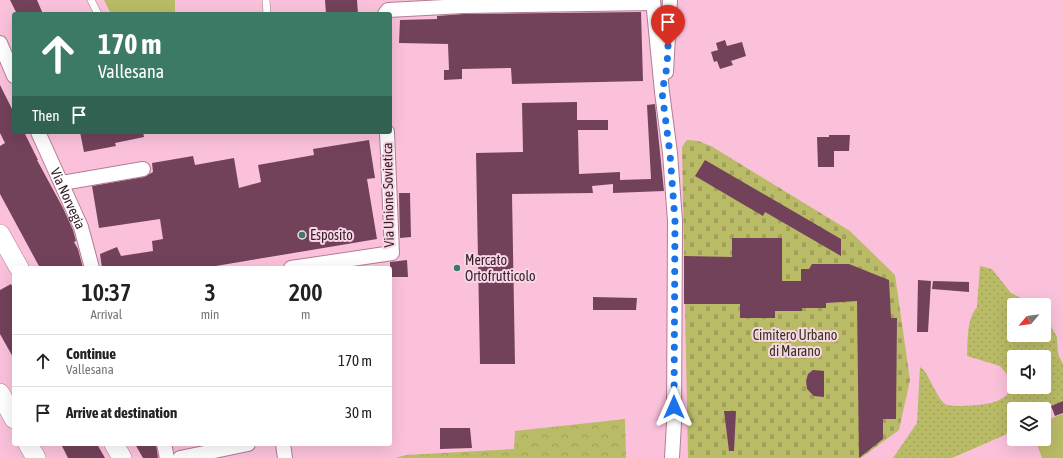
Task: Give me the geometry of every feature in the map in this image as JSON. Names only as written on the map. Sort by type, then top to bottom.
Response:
[{"type":"main road","points":[[0,234],[18,266]]},
{"type":"main road","points":[[0,393],[12,415]]},
{"type":"main road","points":[[29,446],[36,458]]},
{"type":"main road","points":[[115,446],[122,458]]},
{"type":"street","points":[[662,92],[667,67],[670,0]]},
{"type":"street","points":[[386,12],[388,10],[463,6],[653,2],[670,154],[675,221],[674,423],[672,458]]},
{"type":"street","points":[[0,43],[12,71]]},
{"type":"street","name":"Via Norvegia","points":[[39,134],[81,227],[91,266]]},
{"type":"street","name":"Via Unione Sovietica","points":[[304,266],[392,253],[387,134]]},
{"type":"street","points":[[62,183],[143,169]]},
{"type":"street","points":[[164,446],[167,458]]},
{"type":"street","points":[[180,458],[238,446]]},
{"type":"street","points":[[283,446],[285,458]]},
{"type":"lane","points":[[91,0],[97,12]]},
{"type":"lane","points":[[266,0],[267,12]]},
{"type":"green space","points":[[104,0],[175,0],[175,12],[110,12]]},
{"type":"green space","name":"Cimitero Urbano di Marano","points":[[687,140],[698,141],[711,146],[850,231],[895,275],[910,380],[899,430],[861,458],[688,458],[682,147]]},
{"type":"green space","points":[[980,266],[992,269],[1011,293],[1021,298],[1007,298],[1007,342],[1051,342],[1051,326],[1057,337],[1058,354],[1063,364],[1063,401],[1051,406],[1051,402],[1007,402],[1007,434],[952,458],[893,458],[917,423],[920,367],[924,370],[942,401],[948,405],[969,406],[985,404],[997,401],[1007,394],[1051,394],[1051,350],[1007,350],[1007,374],[1000,366],[967,356],[969,324],[973,312],[977,307]]},
{"type":"green space","points":[[1063,414],[1063,458],[1042,458],[1038,446],[1051,446],[1051,418]]},
{"type":"green space","points":[[625,419],[626,458],[395,458],[406,455],[514,449],[515,431]]},
{"type":"building","points":[[10,0],[37,0],[42,12],[16,12]]},
{"type":"building","points":[[325,0],[357,0],[358,12],[326,12]]},
{"type":"building","points":[[641,12],[643,81],[512,84],[511,68],[462,69],[462,79],[444,80],[444,70],[449,70],[448,44],[399,43],[400,20],[437,19],[437,16],[463,14]]},
{"type":"building","points":[[725,40],[727,46],[742,42],[746,56],[731,61],[733,65],[720,69],[717,61],[714,62],[711,52],[718,50],[716,43]]},
{"type":"building","points":[[0,85],[12,109],[12,134],[25,134],[73,230],[76,241],[74,242],[78,249],[82,266],[39,266],[0,194],[0,146],[5,143],[0,133]]},
{"type":"building","points":[[577,102],[577,120],[608,120],[608,130],[578,130],[579,174],[620,172],[620,180],[651,179],[647,105],[655,104],[664,191],[613,193],[613,184],[592,186],[593,193],[512,194],[515,364],[480,364],[476,153],[523,152],[522,103]]},
{"type":"building","points":[[80,134],[143,134],[144,137],[115,143],[116,146],[84,152]]},
{"type":"building","points":[[829,135],[850,135],[849,151],[834,151],[834,167],[818,167],[817,137],[829,137]]},
{"type":"building","points":[[369,140],[375,178],[367,179],[377,239],[216,266],[102,266],[100,254],[117,247],[121,256],[153,251],[152,241],[163,239],[160,219],[99,228],[92,186],[144,177],[153,172],[152,163],[193,156],[195,165],[234,158],[239,188],[261,182],[258,165],[314,155],[313,149]]},
{"type":"building","points":[[705,160],[841,239],[841,256],[765,212],[763,216],[695,176]]},
{"type":"building","points":[[399,193],[410,193],[411,237],[400,238]]},
{"type":"building","points":[[732,238],[782,238],[782,281],[801,281],[801,269],[809,269],[812,264],[849,264],[889,280],[891,318],[897,318],[896,419],[883,419],[883,439],[859,458],[857,301],[826,303],[826,308],[802,308],[802,311],[775,311],[775,318],[740,318],[740,304],[684,304],[684,256],[732,257]]},
{"type":"building","points":[[407,260],[408,277],[392,277],[392,266],[390,266],[390,262]]},
{"type":"building","points":[[918,280],[931,281],[928,332],[917,332]]},
{"type":"building","points":[[933,281],[969,282],[969,292],[932,289]]},
{"type":"building","points":[[11,284],[12,286],[12,355],[0,334],[0,290]]},
{"type":"building","points":[[593,297],[637,298],[636,310],[593,310]]},
{"type":"building","points":[[813,370],[824,371],[824,397],[814,396],[807,389],[806,381],[808,374]]},
{"type":"building","points":[[1063,401],[1063,413],[1055,416],[1051,406]]},
{"type":"building","points":[[724,411],[736,411],[734,451],[729,451]]},
{"type":"building","points":[[440,428],[470,428],[472,448],[440,449]]},
{"type":"building","points":[[62,446],[98,446],[105,458],[68,458]]},
{"type":"building","points":[[136,446],[156,446],[158,458],[143,458]]},
{"type":"place","name":"Esposito","points":[[302,235]]},
{"type":"place","name":"Mercato Ortofrutticolo","points":[[457,268]]},
{"type":"route","points":[[668,46],[667,67],[662,92],[670,154],[675,221],[674,407]]}]
